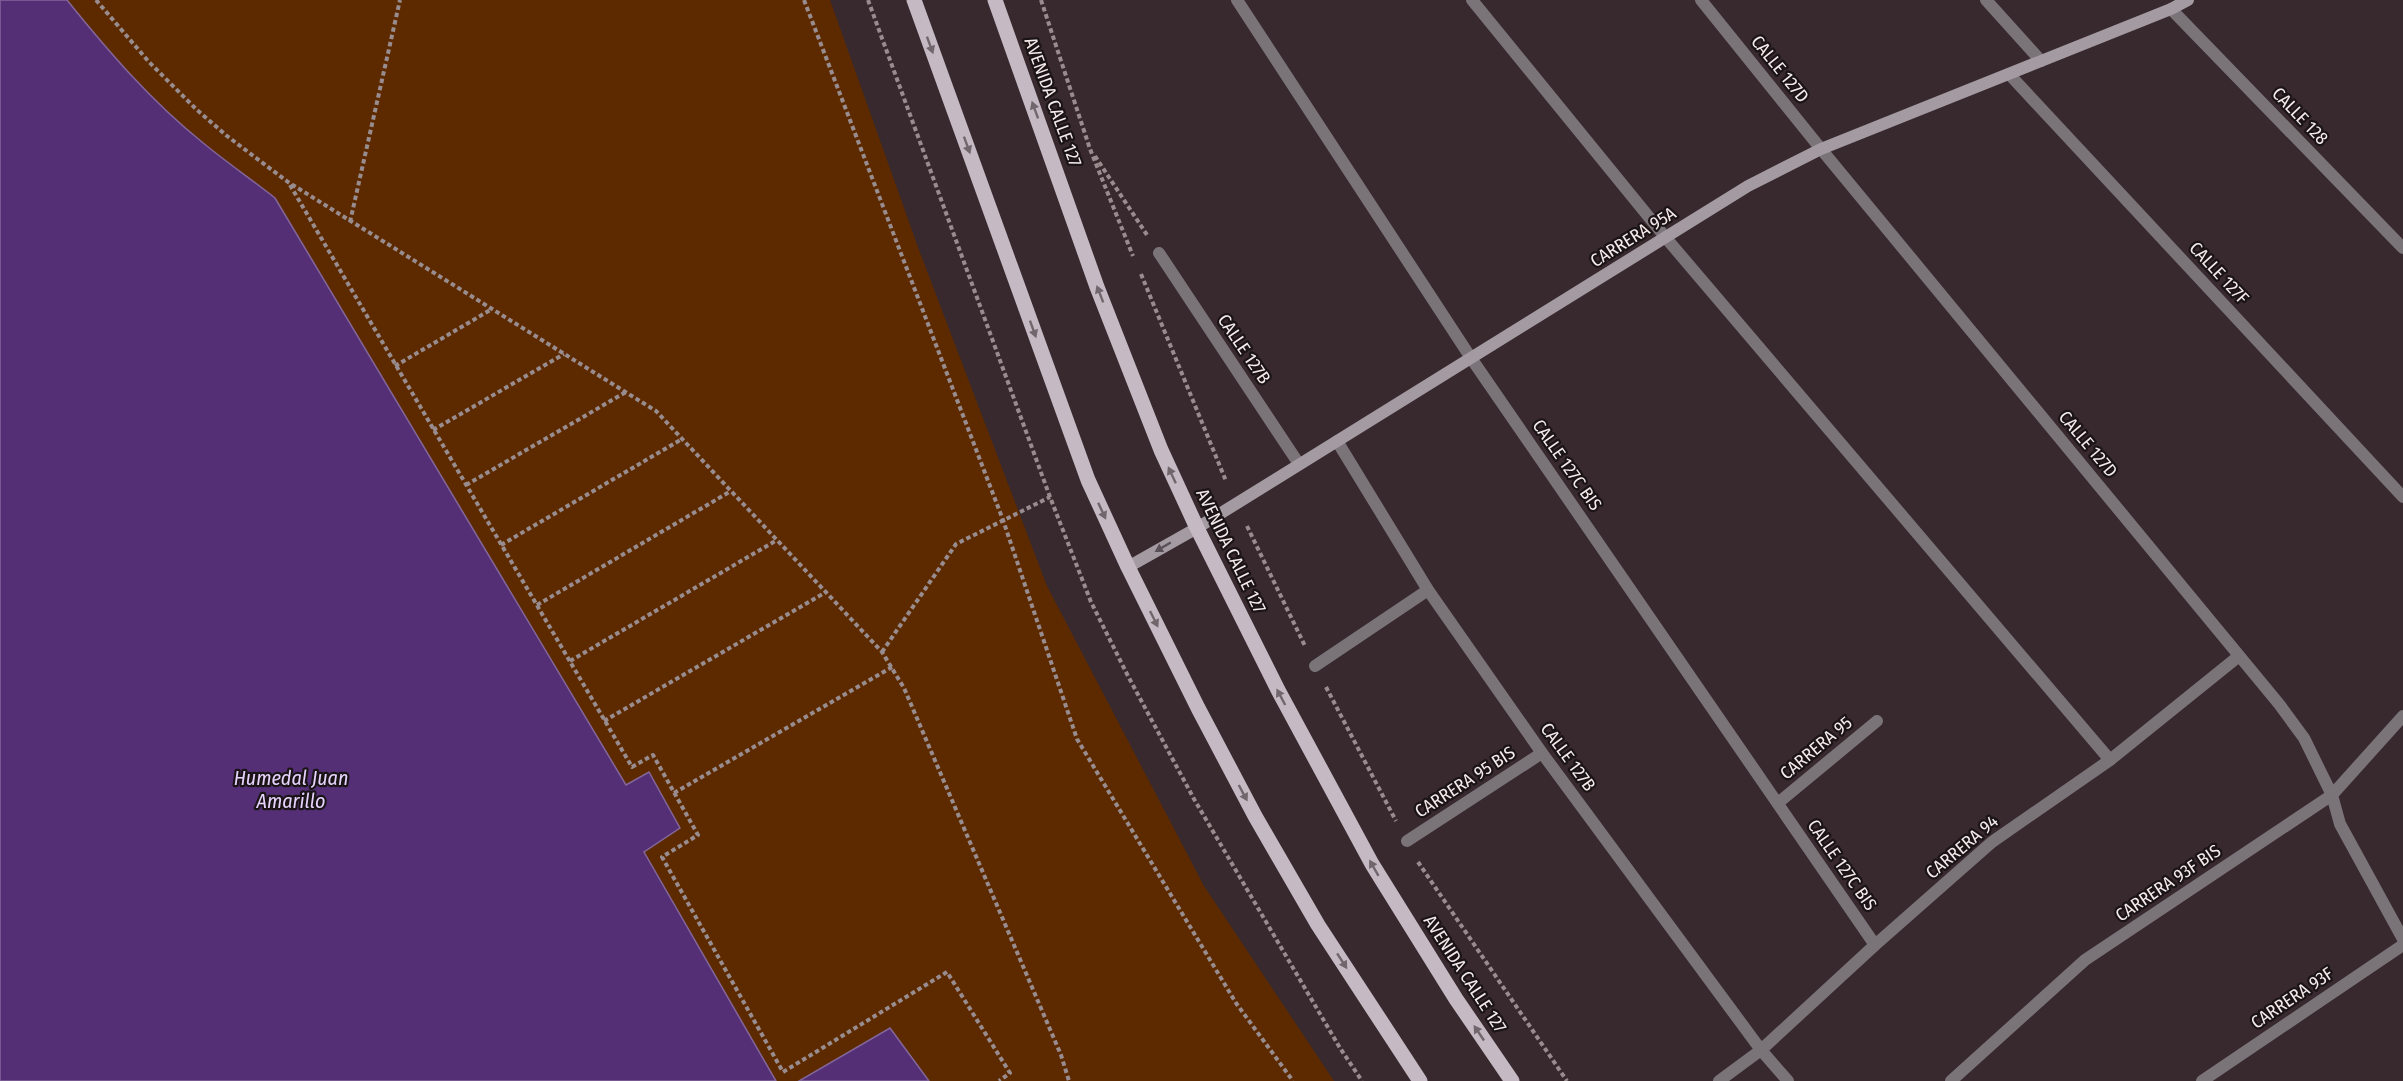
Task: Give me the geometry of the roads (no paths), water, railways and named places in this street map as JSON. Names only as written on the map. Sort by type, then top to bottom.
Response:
[{"type":"main road","points":[[914,0],[1088,480],[1128,567],[1255,816],[1318,925],[1420,1081]]},
{"type":"main road","name":"AVENIDA CALLE 127","points":[[995,0],[1097,287],[1161,450],[1197,528],[1278,690],[1366,855],[1456,999],[1512,1081]]},
{"type":"street","name":"CALLE 127C BIS","points":[[1237,0],[1471,358],[1875,945]]},
{"type":"street","points":[[1472,0],[1665,238],[2110,760]]},
{"type":"street","name":"CALLE 127D","points":[[1701,0],[2304,738],[2332,795],[2340,824],[2403,939]]},
{"type":"street","points":[[1986,0],[2041,62]]},
{"type":"street","name":"CARRERA 95A","points":[[1128,567],[1197,528],[1749,186],[1821,149],[2041,62],[2188,0]]},
{"type":"street","name":"CALLE 128","points":[[2171,9],[2403,248]]},
{"type":"street","name":"CALLE 127F","points":[[2009,74],[2403,497]]},
{"type":"street","name":"CALLE 127B","points":[[1159,253],[1299,464]]},
{"type":"street","name":"CALLE 127B","points":[[1337,441],[1428,590],[1542,753],[1761,1050],[1788,1081]]},
{"type":"street","points":[[1315,666],[1428,590]]},
{"type":"street","name":"CARRERA 94","points":[[1719,1081],[1761,1050],[1875,945],[1992,843],[2110,760],[2239,656]]},
{"type":"street","name":"CARRERA 93F BIS","points":[[1951,1081],[2085,960],[2332,795],[2403,716]]},
{"type":"street","name":"CARRERA 95","points":[[1778,803],[1877,721]]},
{"type":"street","name":"CARRERA 95 BIS","points":[[1407,841],[1542,753]]},
{"type":"street","name":"CARRERA 93F","points":[[2202,1081],[2403,945]]},
{"type":"water","name":"Humedal Juan Amarillo","points":[[0,0],[67,0],[114,57],[165,110],[275,198],[626,785],[649,772],[680,828],[644,852],[776,1081],[0,1081]]},
{"type":"water","points":[[890,1028],[929,1081],[799,1081]]}]
